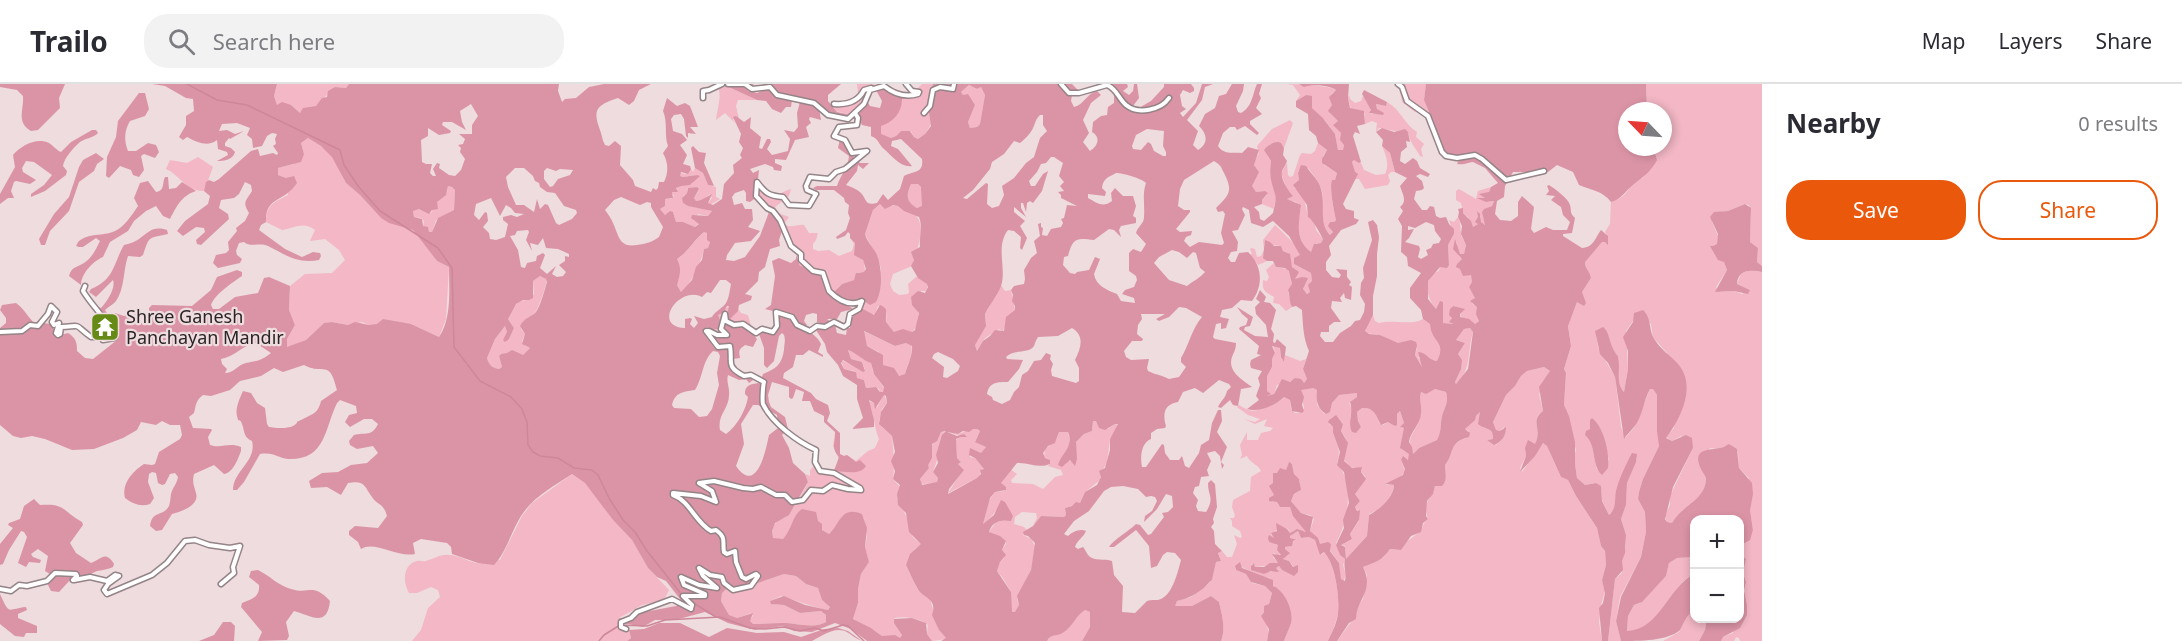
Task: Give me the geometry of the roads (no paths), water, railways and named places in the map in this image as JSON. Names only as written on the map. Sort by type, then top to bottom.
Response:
[{"type":"street","points":[[703,98],[703,91],[722,84]]},
{"type":"street","points":[[728,84],[745,84],[752,89],[770,87],[777,95],[814,103],[828,115],[848,119],[866,100],[870,90],[884,86],[895,94],[910,97],[918,94],[919,92],[912,91],[906,84]]},
{"type":"street","points":[[924,112],[930,106],[933,90],[940,87],[953,89],[954,84]]},
{"type":"street","points":[[1061,84],[1069,93],[1079,93],[1107,85],[1115,89],[1128,106],[1136,109],[1158,107],[1166,103],[1169,98]]},
{"type":"street","points":[[1398,84],[1402,87],[1407,100],[1428,116],[1440,150],[1446,156],[1462,158],[1475,155],[1506,180],[1544,171]]},
{"type":"street","points":[[834,104],[846,105],[860,98],[864,90],[878,89]]},
{"type":"street","points":[[626,629],[621,627],[621,622],[631,618],[639,611],[672,599],[691,609],[692,605],[683,596],[705,596],[684,585],[681,577],[699,585],[717,588],[703,576],[699,568],[710,575],[722,577],[724,583],[733,590],[751,586],[758,576],[756,574],[746,579],[742,577],[736,562],[735,551],[728,554],[724,552],[725,542],[718,531],[706,528],[693,515],[684,500],[673,493],[701,496],[716,502],[712,491],[699,483],[714,481],[726,485],[735,484],[742,488],[760,487],[776,495],[785,495],[792,502],[803,500],[811,490],[823,491],[832,485],[861,489],[834,472],[820,471],[815,462],[816,450],[801,444],[795,436],[784,431],[763,405],[764,382],[751,375],[744,376],[733,370],[730,363],[730,346],[718,347],[706,332],[720,336],[726,335],[720,329],[725,315],[726,321],[734,325],[743,324],[756,333],[762,329],[773,332],[777,326],[776,312],[792,317],[797,325],[810,331],[817,326],[825,327],[834,322],[844,327],[848,324],[850,314],[859,309],[862,301],[855,304],[848,303],[829,291],[823,273],[813,271],[801,260],[801,254],[791,246],[779,219],[756,196],[757,182],[763,192],[770,196],[783,197],[789,205],[809,206],[816,194],[807,190],[806,186],[810,177],[829,179],[867,151],[852,153],[845,140],[834,136],[839,127],[857,125],[858,118],[855,113]]},
{"type":"street","points":[[0,332],[22,331],[30,324],[38,326],[48,314],[51,306],[57,312],[52,322],[54,325],[58,323],[56,333],[58,335],[61,327],[73,324],[82,328],[91,337],[100,337],[106,333],[108,334],[103,338],[104,340],[115,337],[94,303],[82,291],[85,286]]},
{"type":"street","points":[[0,590],[11,591],[19,585],[29,586],[47,581],[53,574],[58,573],[76,574],[73,580],[90,577],[107,581],[115,575],[119,576],[105,587],[107,594],[153,575],[167,563],[180,545],[195,540],[209,545],[231,548],[240,546],[233,567],[234,573],[221,584]]},
{"type":"waterway","points":[[187,84],[217,100],[247,105],[340,150],[344,165],[358,186],[380,211],[438,248],[452,268],[454,347],[480,381],[511,397],[522,409],[527,422],[528,445],[533,452],[540,456],[558,458],[574,468],[592,470],[598,475],[623,520],[635,532],[682,595]]},
{"type":"waterway","points":[[689,600],[716,617]]},
{"type":"waterway","points":[[599,641],[620,625],[647,626],[665,620],[720,617],[750,628],[765,629],[784,627],[800,631],[815,628],[824,631],[843,625],[848,626],[864,641]]},
{"type":"place","name":"Shree Ganesh Panchayan Mandir","points":[[105,327]]}]
